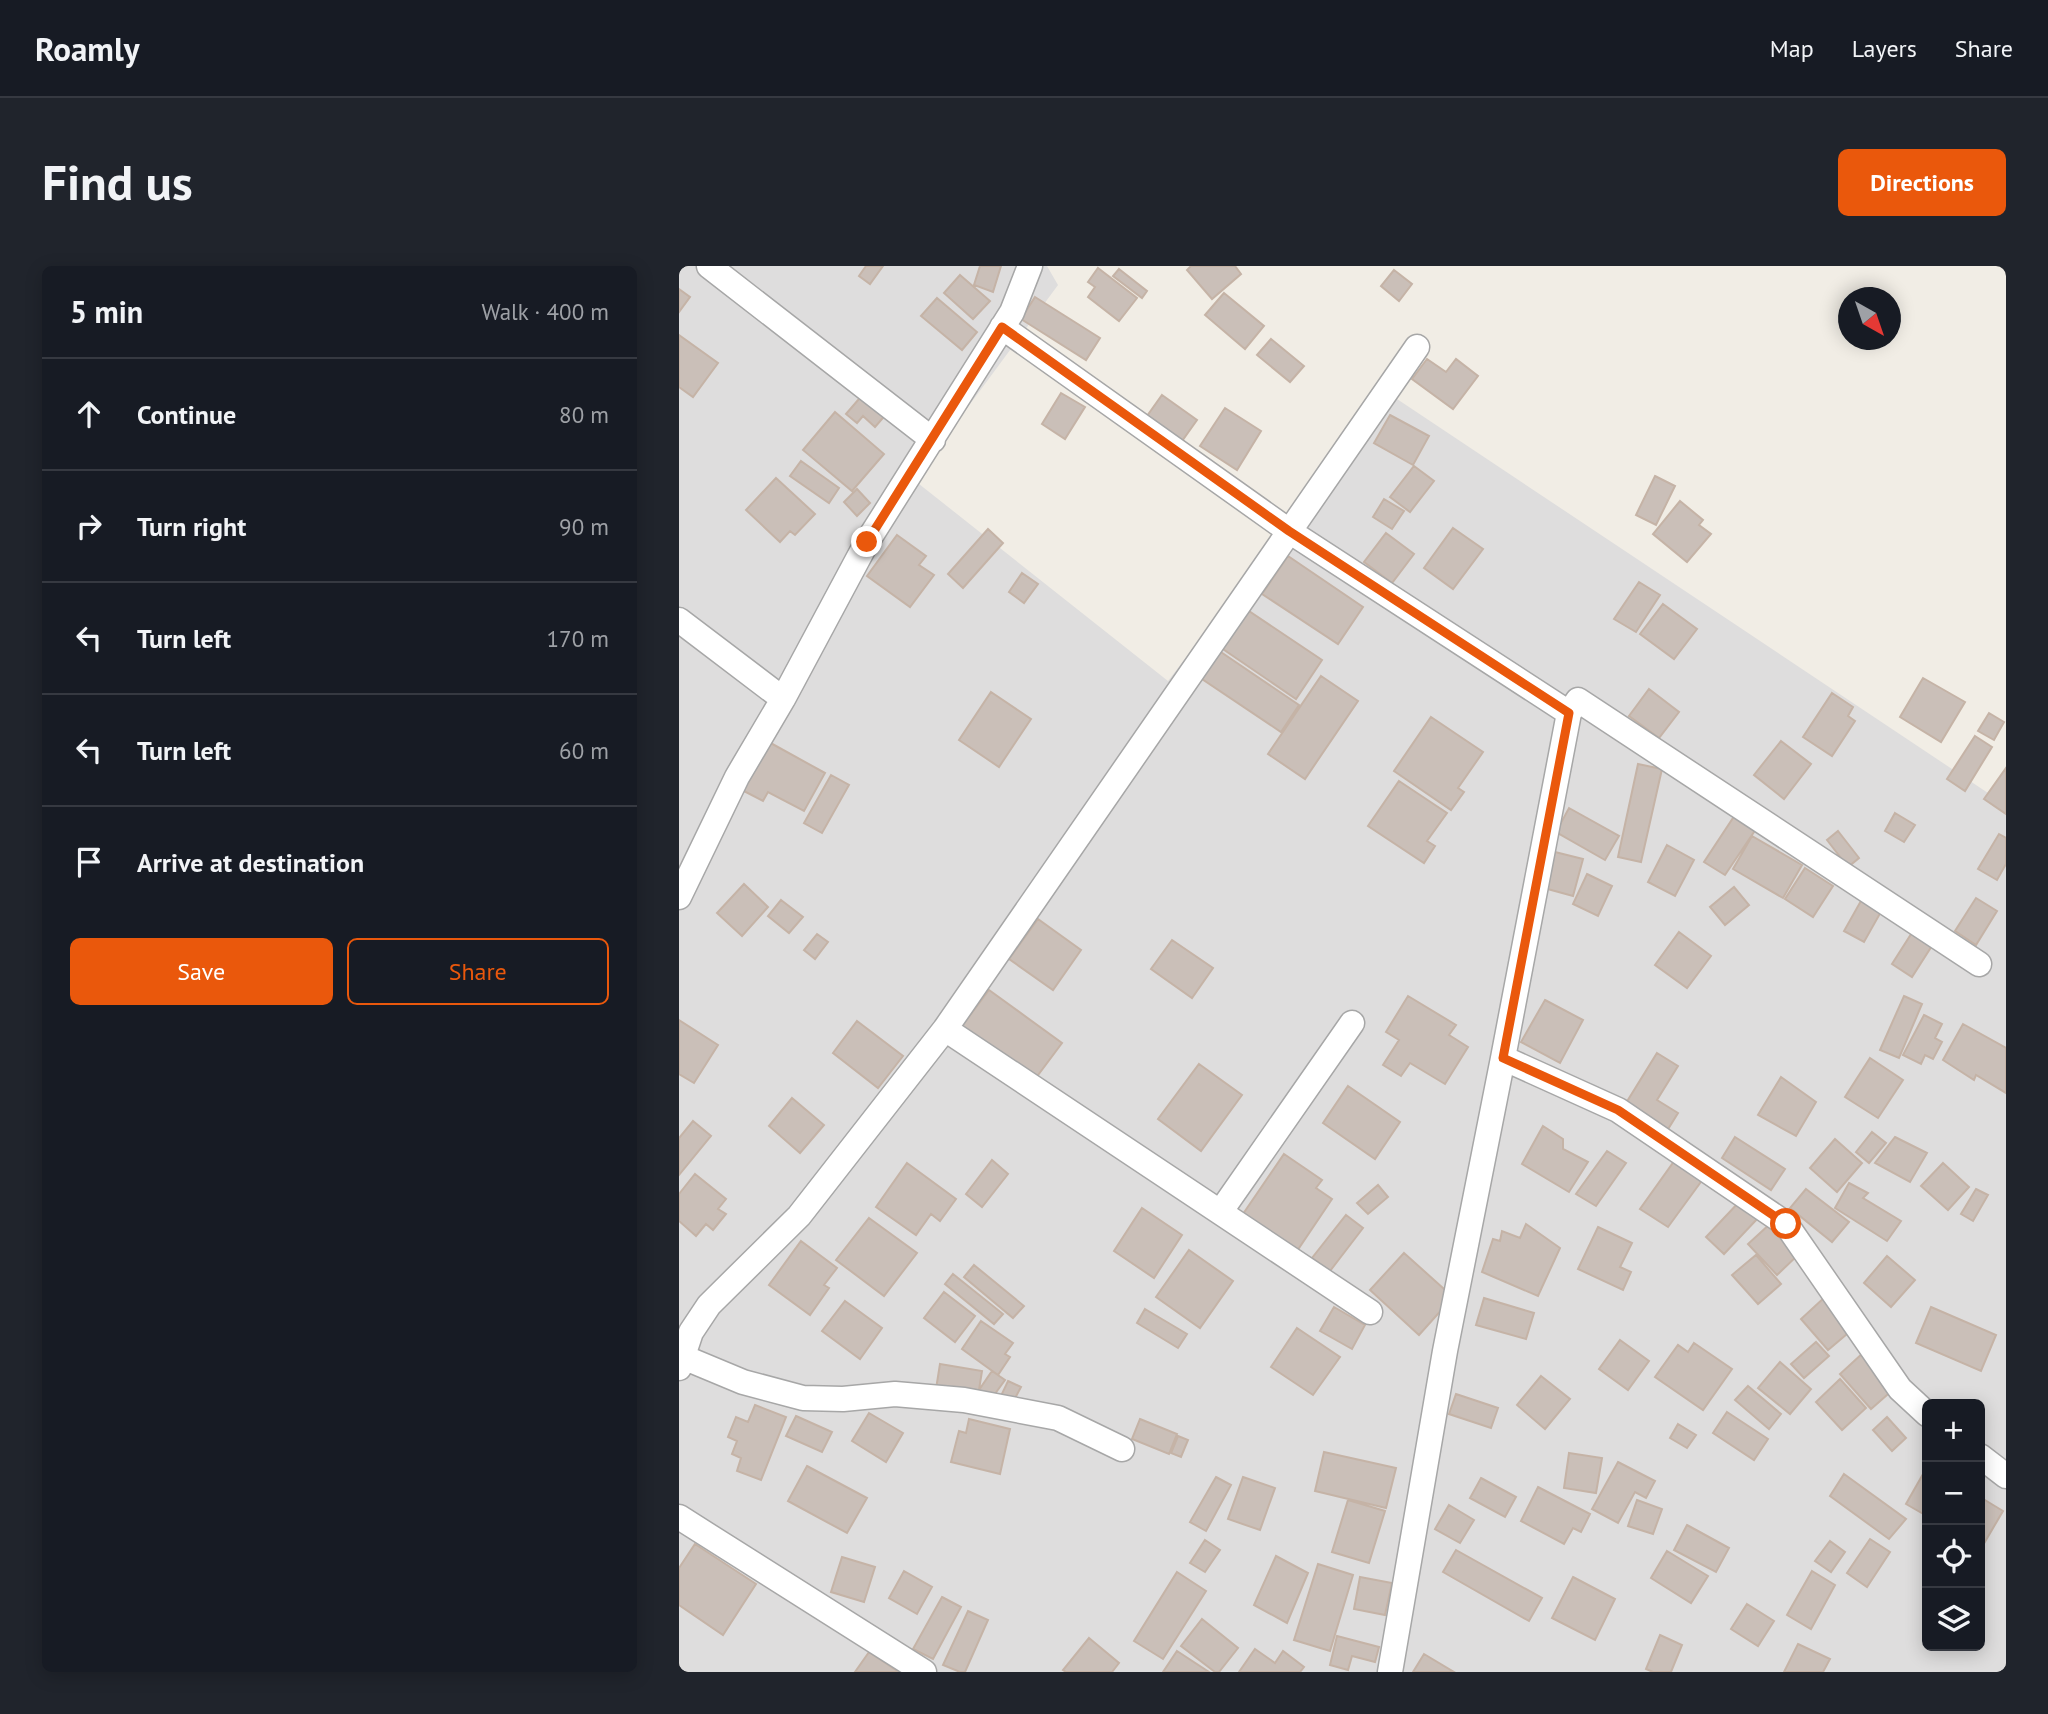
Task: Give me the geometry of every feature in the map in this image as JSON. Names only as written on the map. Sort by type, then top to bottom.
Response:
[{"type":"street","points":[[709,266],[933,440]]},
{"type":"street","points":[[679,897],[737,777],[783,699],[867,542],[1012,312],[1030,266]]},
{"type":"street","points":[[1002,327],[1289,531],[1569,713]]},
{"type":"street","points":[[1122,1449],[1058,1418],[964,1400],[895,1394],[843,1399],[803,1398],[681,1363],[691,1332],[709,1305],[799,1216],[945,1029],[1417,347]]},
{"type":"street","points":[[679,620],[783,699]]},
{"type":"street","points":[[1390,1672],[1445,1351],[1569,713],[1578,700],[1979,964]]},
{"type":"street","points":[[1221,1212],[1352,1023]]},
{"type":"street","points":[[945,1029],[1370,1312]]},
{"type":"street","points":[[1503,1058],[1618,1110],[1786,1224],[1900,1389],[1922,1409]]},
{"type":"street","points":[[1985,1460],[2006,1476]]},
{"type":"street","points":[[679,1517],[924,1672]]},
{"type":"shaded area","points":[[679,266],[1047,266],[1058,285],[914,480],[1168,681],[1388,393],[2006,805],[2006,1672],[679,1672]]},
{"type":"building","points":[[866,266],[883,266],[870,284],[859,276]]},
{"type":"building","points":[[980,266],[1001,266],[993,292],[974,285]]},
{"type":"building","points":[[1191,266],[1235,266],[1241,274],[1212,299],[1187,270]]},
{"type":"building","points":[[1098,268],[1137,298],[1119,321],[1088,297],[1095,287],[1088,282]]},
{"type":"building","points":[[1119,269],[1147,291],[1142,298],[1113,276]]},
{"type":"building","points":[[1394,270],[1412,284],[1399,301],[1381,286]]},
{"type":"building","points":[[960,275],[990,301],[973,319],[944,293]]},
{"type":"building","points":[[679,289],[690,297],[679,312]]},
{"type":"building","points":[[1224,293],[1264,326],[1245,349],[1205,315]]},
{"type":"building","points":[[1035,297],[1100,338],[1086,360],[1021,319]]},
{"type":"building","points":[[937,298],[977,332],[962,350],[921,316]]},
{"type":"building","points":[[679,335],[718,363],[693,397],[679,387]]},
{"type":"building","points":[[1271,339],[1304,366],[1290,382],[1257,355]]},
{"type":"building","points":[[1427,359],[1446,372],[1456,359],[1478,376],[1453,409],[1412,379]]},
{"type":"building","points":[[865,392],[888,412],[875,427],[863,416],[857,423],[846,414]]},
{"type":"building","points":[[1061,393],[1085,407],[1065,439],[1042,424]]},
{"type":"building","points":[[1162,395],[1197,420],[1182,441],[1147,416]]},
{"type":"building","points":[[1225,408],[1261,431],[1237,470],[1200,446]]},
{"type":"building","points":[[835,412],[884,454],[852,491],[803,450]]},
{"type":"building","points":[[1390,415],[1429,436],[1413,465],[1374,443]]},
{"type":"building","points":[[801,461],[839,488],[829,503],[790,476]]},
{"type":"building","points":[[1414,466],[1434,481],[1410,512],[1390,497]]},
{"type":"building","points":[[1655,476],[1675,486],[1656,525],[1636,515]]},
{"type":"building","points":[[776,478],[815,514],[795,535],[790,531],[780,542],[746,510]]},
{"type":"building","points":[[857,489],[870,503],[857,516],[844,502]]},
{"type":"building","points":[[1384,499],[1404,511],[1392,529],[1373,517]]},
{"type":"building","points":[[1680,501],[1703,520],[1699,525],[1711,534],[1687,562],[1653,534]]},
{"type":"building","points":[[1453,528],[1483,549],[1453,589],[1424,568]]},
{"type":"building","points":[[988,529],[1003,543],[963,588],[948,574]]},
{"type":"building","points":[[1386,533],[1414,554],[1392,583],[1364,562]]},
{"type":"building","points":[[897,535],[926,556],[919,565],[934,575],[910,607],[867,576]]},
{"type":"building","points":[[1288,556],[1363,607],[1338,644],[1262,594]]},
{"type":"building","points":[[1022,573],[1038,584],[1024,603],[1009,592]]},
{"type":"building","points":[[1639,582],[1660,595],[1636,632],[1614,619]]},
{"type":"building","points":[[1663,604],[1697,629],[1674,659],[1640,634]]},
{"type":"building","points":[[1243,607],[1322,660],[1296,699],[1217,645]]},
{"type":"building","points":[[1212,646],[1299,705],[1281,732],[1193,673]]},
{"type":"building","points":[[1321,676],[1358,701],[1305,779],[1268,754]]},
{"type":"building","points":[[1923,678],[1965,702],[1941,742],[1900,717]]},
{"type":"building","points":[[1649,689],[1679,712],[1659,738],[1629,716]]},
{"type":"building","points":[[991,692],[1031,719],[999,767],[959,740]]},
{"type":"building","points":[[1832,693],[1853,707],[1848,716],[1855,721],[1832,756],[1803,737]]},
{"type":"building","points":[[1989,713],[2004,722],[1994,740],[1978,731]]},
{"type":"building","points":[[1431,717],[1483,752],[1458,788],[1464,792],[1451,810],[1394,771]]},
{"type":"building","points":[[1975,736],[1992,747],[1965,791],[1947,779]]},
{"type":"building","points":[[767,741],[825,773],[804,811],[768,792],[763,801],[740,789]]},
{"type":"building","points":[[1781,741],[1811,764],[1784,799],[1754,775]]},
{"type":"building","points":[[1638,764],[1662,769],[1641,862],[1618,857]]},
{"type":"building","points":[[2006,768],[2006,814],[1984,799]]},
{"type":"building","points":[[831,775],[849,785],[822,833],[804,823]]},
{"type":"building","points":[[1399,781],[1447,813],[1427,841],[1435,846],[1424,863],[1368,826]]},
{"type":"building","points":[[1569,808],[1619,836],[1605,860],[1556,832]]},
{"type":"building","points":[[1895,813],[1915,825],[1904,842],[1885,831]]},
{"type":"building","points":[[1735,815],[1756,829],[1725,875],[1704,862]]},
{"type":"building","points":[[1838,831],[1859,858],[1848,867],[1827,840]]},
{"type":"building","points":[[1999,834],[2006,838],[2006,864],[1997,880],[1978,869]]},
{"type":"building","points":[[1752,836],[1802,865],[1783,898],[1733,869]]},
{"type":"building","points":[[1667,845],[1694,860],[1675,896],[1648,882]]},
{"type":"building","points":[[1555,852],[1583,859],[1573,896],[1544,888]]},
{"type":"building","points":[[1805,868],[1833,886],[1813,917],[1785,899]]},
{"type":"building","points":[[1587,874],[1612,886],[1598,916],[1573,904]]},
{"type":"building","points":[[744,884],[768,907],[742,936],[717,913]]},
{"type":"building","points":[[1734,887],[1749,905],[1725,925],[1710,907]]},
{"type":"building","points":[[1976,898],[1997,911],[1976,945],[1955,931]]},
{"type":"building","points":[[1862,899],[1882,910],[1864,942],[1844,931]]},
{"type":"building","points":[[781,900],[803,917],[789,933],[768,916]]},
{"type":"building","points":[[1038,919],[1081,950],[1053,990],[1009,959]]},
{"type":"building","points":[[1915,928],[1935,941],[1912,977],[1892,964]]},
{"type":"building","points":[[1679,932],[1711,956],[1687,988],[1655,965]]},
{"type":"building","points":[[817,934],[828,942],[815,959],[804,950]]},
{"type":"building","points":[[1172,940],[1213,968],[1192,998],[1151,969]]},
{"type":"building","points":[[989,990],[1062,1043],[1035,1079],[962,1026]]},
{"type":"building","points":[[1408,996],[1456,1025],[1449,1035],[1468,1047],[1445,1084],[1410,1063],[1401,1076],[1383,1065],[1399,1040],[1386,1032]]},
{"type":"building","points":[[1904,996],[1922,1004],[1899,1058],[1880,1050]]},
{"type":"building","points":[[1545,1000],[1583,1020],[1560,1063],[1521,1042]]},
{"type":"building","points":[[1924,1015],[1942,1024],[1935,1038],[1942,1042],[1933,1059],[1925,1055],[1921,1064],[1903,1055]]},
{"type":"building","points":[[679,1020],[718,1045],[694,1083],[679,1074]]},
{"type":"building","points":[[857,1021],[903,1056],[878,1088],[833,1053]]},
{"type":"building","points":[[1963,1024],[2006,1048],[2006,1093],[1976,1075],[1974,1080],[1943,1060]]},
{"type":"building","points":[[1657,1053],[1678,1066],[1657,1100],[1678,1113],[1665,1134],[1623,1108]]},
{"type":"building","points":[[1870,1058],[1903,1080],[1878,1118],[1845,1097]]},
{"type":"building","points":[[1199,1064],[1242,1095],[1201,1151],[1158,1119]]},
{"type":"building","points":[[1781,1077],[1816,1102],[1796,1136],[1758,1115]]},
{"type":"building","points":[[1348,1086],[1400,1122],[1375,1159],[1323,1123]]},
{"type":"building","points":[[792,1098],[824,1125],[800,1153],[769,1126]]},
{"type":"building","points":[[693,1121],[711,1136],[679,1175],[679,1138]]},
{"type":"building","points":[[1543,1126],[1563,1139],[1563,1149],[1588,1162],[1569,1192],[1522,1164]]},
{"type":"building","points":[[1872,1132],[1886,1143],[1869,1163],[1856,1152]]},
{"type":"building","points":[[1735,1137],[1785,1169],[1771,1190],[1722,1158]]},
{"type":"building","points":[[1895,1137],[1927,1153],[1910,1182],[1875,1163]]},
{"type":"building","points":[[1835,1139],[1862,1163],[1837,1192],[1810,1168]]},
{"type":"building","points":[[1607,1151],[1626,1163],[1596,1206],[1576,1194]]},
{"type":"building","points":[[1284,1154],[1322,1180],[1316,1188],[1332,1199],[1297,1251],[1243,1214]]},
{"type":"building","points":[[992,1160],[1008,1174],[982,1207],[966,1194]]},
{"type":"building","points":[[1675,1160],[1703,1179],[1668,1227],[1640,1209]]},
{"type":"building","points":[[907,1163],[956,1199],[940,1221],[931,1214],[916,1235],[876,1207]]},
{"type":"building","points":[[1943,1163],[1969,1187],[1948,1210],[1921,1186]]},
{"type":"building","points":[[695,1174],[726,1199],[718,1209],[726,1214],[713,1230],[706,1224],[696,1236],[679,1221],[679,1194]]},
{"type":"building","points":[[1849,1183],[1868,1193],[1863,1198],[1901,1221],[1887,1241],[1835,1208]]},
{"type":"building","points":[[1378,1185],[1388,1197],[1368,1214],[1357,1203]]},
{"type":"building","points":[[1806,1189],[1849,1222],[1832,1242],[1790,1208]]},
{"type":"building","points":[[1976,1189],[1988,1195],[1973,1221],[1961,1214]]},
{"type":"building","points":[[1741,1200],[1759,1217],[1724,1254],[1706,1237]]},
{"type":"building","points":[[1142,1208],[1182,1235],[1154,1278],[1114,1251]]},
{"type":"building","points":[[1346,1215],[1363,1228],[1330,1271],[1312,1258]]},
{"type":"building","points":[[869,1218],[917,1253],[884,1296],[836,1260]]},
{"type":"building","points":[[1771,1223],[1800,1253],[1777,1275],[1748,1244]]},
{"type":"building","points":[[1526,1224],[1560,1248],[1538,1296],[1482,1272],[1493,1239],[1500,1241],[1502,1231],[1520,1238]]},
{"type":"building","points":[[1598,1227],[1632,1243],[1620,1267],[1631,1272],[1623,1290],[1578,1269]]},
{"type":"building","points":[[801,1241],[837,1268],[824,1285],[829,1288],[810,1315],[769,1285]]},
{"type":"building","points":[[1189,1250],[1233,1281],[1200,1328],[1156,1297]]},
{"type":"building","points":[[1404,1253],[1453,1297],[1419,1335],[1370,1290]]},
{"type":"building","points":[[1756,1255],[1781,1284],[1758,1304],[1732,1275]]},
{"type":"building","points":[[1887,1256],[1915,1280],[1891,1307],[1864,1283]]},
{"type":"building","points":[[974,1265],[1024,1306],[1013,1318],[964,1277]]},
{"type":"building","points":[[953,1274],[1003,1314],[994,1324],[945,1284]]},
{"type":"building","points":[[944,1292],[975,1316],[955,1342],[924,1318]]},
{"type":"building","points":[[1825,1297],[1853,1329],[1828,1350],[1801,1319]]},
{"type":"building","points":[[1484,1298],[1534,1313],[1526,1339],[1476,1325]]},
{"type":"building","points":[[845,1301],[882,1328],[860,1359],[822,1331]]},
{"type":"building","points":[[1334,1307],[1365,1325],[1352,1349],[1320,1331]]},
{"type":"building","points":[[1931,1307],[1996,1335],[1981,1371],[1916,1343]]},
{"type":"building","points":[[1145,1309],[1187,1334],[1178,1348],[1137,1323]]},
{"type":"building","points":[[981,1321],[1013,1343],[1005,1354],[1010,1357],[998,1375],[962,1349]]},
{"type":"building","points":[[1297,1328],[1340,1357],[1313,1395],[1271,1367]]},
{"type":"building","points":[[1620,1340],[1649,1361],[1628,1390],[1599,1369]]},
{"type":"building","points":[[1816,1342],[1829,1356],[1804,1378],[1791,1364]]},
{"type":"building","points":[[1694,1343],[1732,1369],[1703,1410],[1655,1377],[1678,1345],[1688,1352]]},
{"type":"building","points":[[1863,1353],[1895,1388],[1871,1409],[1840,1374]]},
{"type":"building","points":[[1780,1362],[1811,1389],[1790,1414],[1758,1388]]},
{"type":"building","points":[[940,1364],[982,1371],[978,1396],[936,1389]]},
{"type":"building","points":[[992,1371],[1005,1380],[992,1398],[979,1390]]},
{"type":"building","points":[[1541,1376],[1570,1399],[1545,1429],[1517,1405]]},
{"type":"building","points":[[1840,1379],[1866,1408],[1842,1430],[1816,1402]]},
{"type":"building","points":[[1008,1381],[1021,1387],[1012,1404],[1000,1398]]},
{"type":"building","points":[[1748,1386],[1781,1414],[1769,1429],[1735,1400]]},
{"type":"building","points":[[1456,1394],[1498,1408],[1491,1428],[1449,1414]]},
{"type":"building","points":[[755,1405],[786,1417],[761,1480],[737,1471],[741,1458],[732,1454],[737,1441],[728,1437],[736,1417],[748,1422]]},
{"type":"building","points":[[1727,1412],[1768,1439],[1754,1460],[1713,1433]]},
{"type":"building","points":[[869,1413],[903,1433],[886,1462],[852,1441]]},
{"type":"building","points":[[796,1416],[832,1432],[822,1452],[786,1436]]},
{"type":"building","points":[[1887,1417],[1906,1438],[1892,1451],[1873,1430]]},
{"type":"building","points":[[969,1419],[1010,1429],[1000,1474],[951,1462],[959,1431],[966,1433]]},
{"type":"building","points":[[1140,1419],[1177,1434],[1169,1454],[1132,1439]]},
{"type":"building","points":[[1678,1424],[1696,1435],[1687,1448],[1670,1438]]},
{"type":"building","points":[[1178,1436],[1188,1440],[1181,1457],[1171,1453]]},
{"type":"building","points":[[1324,1452],[1396,1468],[1386,1508],[1315,1491]]},
{"type":"building","points":[[1569,1453],[1602,1458],[1596,1493],[1564,1488]]},
{"type":"building","points":[[1618,1462],[1655,1481],[1646,1498],[1635,1492],[1618,1523],[1592,1509]]},
{"type":"building","points":[[807,1466],[867,1498],[847,1533],[788,1501]]},
{"type":"building","points":[[1844,1474],[1906,1519],[1889,1539],[1830,1496]]},
{"type":"building","points":[[1922,1476],[1922,1513],[1906,1504]]},
{"type":"building","points":[[1216,1477],[1231,1485],[1206,1531],[1190,1522]]},
{"type":"building","points":[[1243,1477],[1275,1488],[1260,1530],[1228,1519]]},
{"type":"building","points":[[1481,1478],[1516,1497],[1505,1517],[1470,1498]]},
{"type":"building","points":[[1538,1487],[1590,1514],[1581,1532],[1573,1528],[1564,1544],[1521,1521]]},
{"type":"building","points":[[1348,1500],[1385,1511],[1369,1563],[1332,1552]]},
{"type":"building","points":[[1637,1500],[1662,1509],[1653,1534],[1628,1526]]},
{"type":"building","points":[[1985,1500],[2003,1511],[1985,1542]]},
{"type":"building","points":[[1449,1505],[1474,1520],[1460,1543],[1435,1529]]},
{"type":"building","points":[[1687,1525],[1729,1548],[1716,1572],[1674,1550]]},
{"type":"building","points":[[1870,1539],[1890,1552],[1867,1587],[1847,1573]]},
{"type":"building","points":[[1205,1540],[1220,1550],[1205,1572],[1190,1563]]},
{"type":"building","points":[[1830,1541],[1845,1552],[1831,1572],[1815,1561]]},
{"type":"building","points":[[695,1544],[756,1584],[723,1635],[679,1605],[679,1568]]},
{"type":"building","points":[[1456,1550],[1542,1598],[1529,1621],[1443,1572]]},
{"type":"building","points":[[1667,1551],[1708,1576],[1691,1603],[1651,1578]]},
{"type":"building","points":[[1276,1556],[1308,1573],[1287,1623],[1254,1605]]},
{"type":"building","points":[[842,1557],[875,1567],[864,1602],[831,1592]]},
{"type":"building","points":[[1318,1564],[1353,1575],[1330,1651],[1294,1640]]},
{"type":"building","points":[[904,1571],[932,1587],[917,1614],[889,1598]]},
{"type":"building","points":[[1812,1571],[1835,1585],[1811,1629],[1787,1615]]},
{"type":"building","points":[[1177,1572],[1206,1591],[1163,1659],[1134,1641]]},
{"type":"building","points":[[1360,1577],[1392,1583],[1385,1615],[1354,1609]]},
{"type":"building","points":[[1573,1577],[1615,1599],[1595,1640],[1552,1618]]},
{"type":"building","points":[[942,1597],[961,1607],[933,1659],[913,1649]]},
{"type":"building","points":[[1747,1604],[1774,1621],[1758,1646],[1731,1629]]},
{"type":"building","points":[[968,1611],[988,1620],[965,1672],[960,1672],[943,1665]]},
{"type":"building","points":[[1202,1619],[1238,1648],[1219,1672],[1215,1672],[1181,1646]]},
{"type":"building","points":[[1660,1635],[1682,1645],[1671,1672],[1653,1672],[1646,1669]]},
{"type":"building","points":[[1337,1636],[1379,1647],[1375,1662],[1352,1656],[1348,1670],[1330,1665]]},
{"type":"building","points":[[1089,1638],[1119,1663],[1112,1672],[1063,1670]]},
{"type":"building","points":[[1798,1644],[1830,1659],[1823,1672],[1784,1672]]},
{"type":"building","points":[[1255,1649],[1275,1663],[1283,1651],[1304,1667],[1300,1672],[1239,1672]]},
{"type":"building","points":[[1177,1651],[1209,1672],[1163,1672]]},
{"type":"building","points":[[869,1652],[899,1672],[855,1672]]},
{"type":"building","points":[[1424,1654],[1454,1672],[1413,1672]]},
{"type":"route","points":[[867,542],[1002,327],[1289,531],[1569,713],[1503,1058],[1618,1110],[1786,1224]]}]
